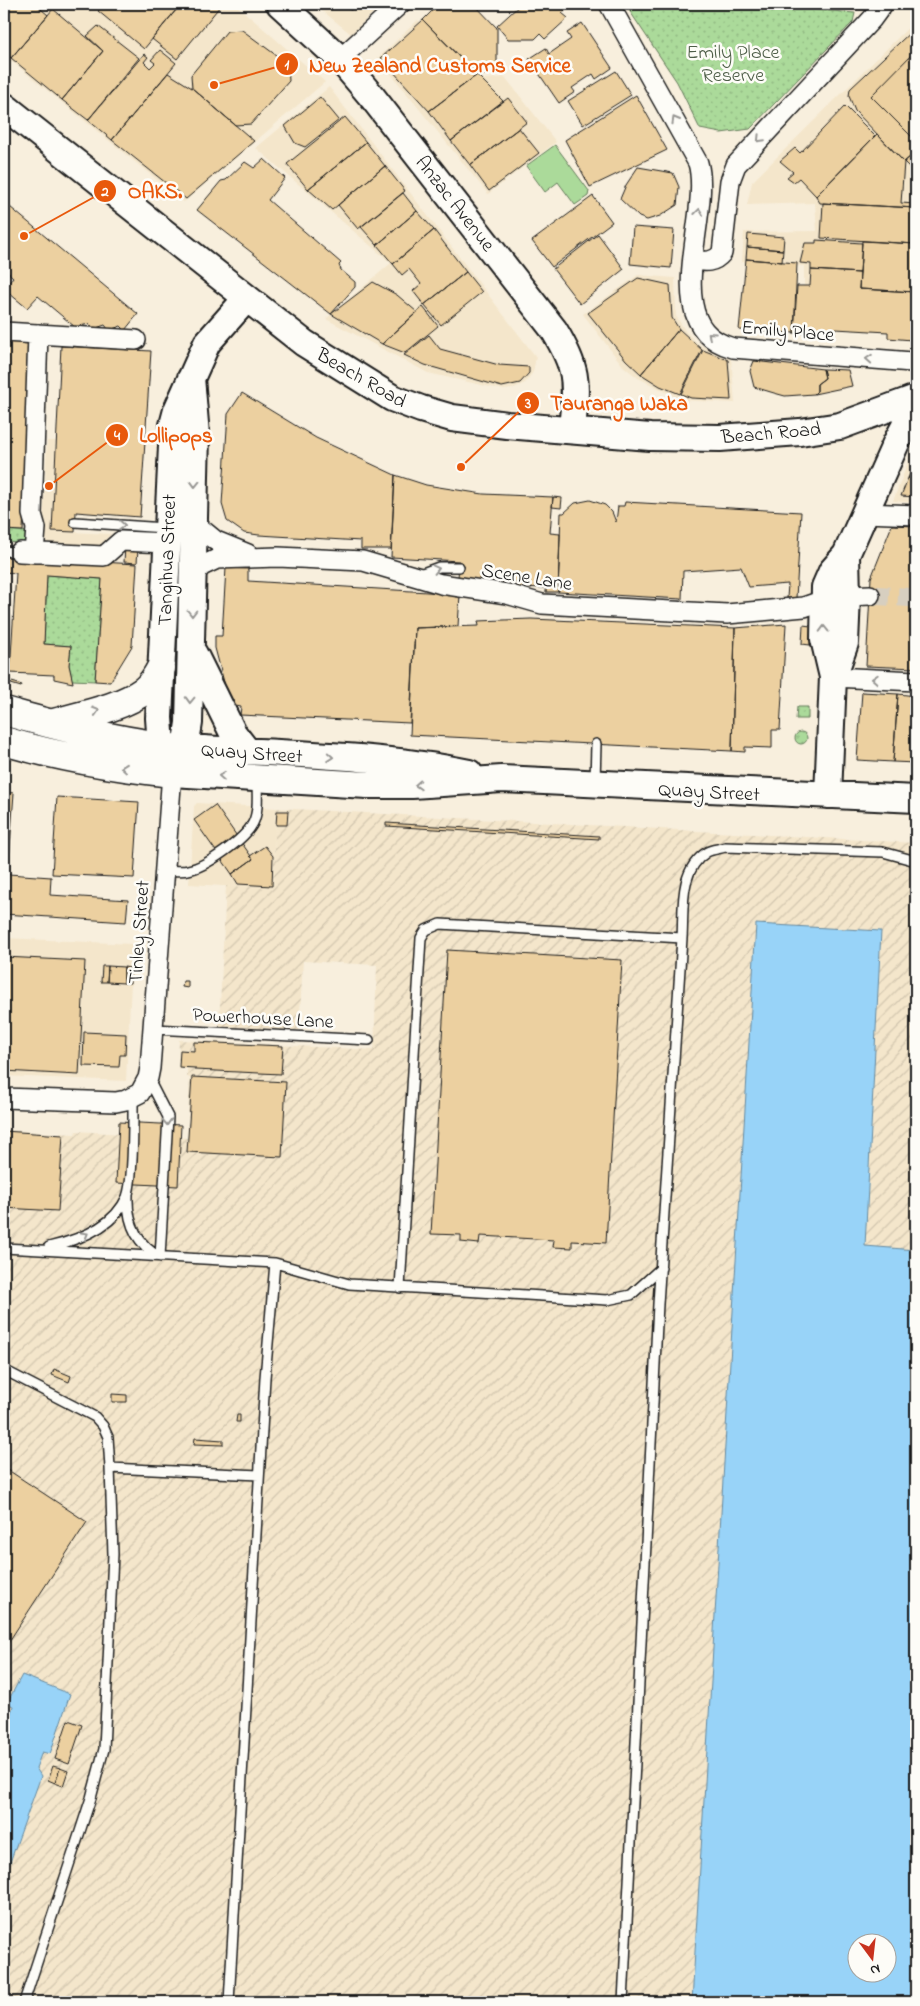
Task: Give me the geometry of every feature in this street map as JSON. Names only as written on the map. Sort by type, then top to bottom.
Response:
[{"type":"main road","name":"Anzac Avenue","points":[[280,4],[340,59],[379,105],[554,330],[574,370],[575,389],[572,430]]},
{"type":"main road","name":"Beach Road","points":[[4,106],[304,343],[392,398],[452,418],[572,430],[682,438],[800,432],[858,421],[916,398]]},
{"type":"main road","name":"Tangihua Street","points":[[173,747],[159,719],[173,425],[177,410],[207,343],[246,299]]},
{"type":"main road","name":"Tangihua Street","points":[[173,747],[189,722],[196,435],[191,377]]},
{"type":"main road","points":[[828,795],[833,677],[845,643],[846,555],[916,405]]},
{"type":"main road","points":[[192,651],[233,733],[247,751]]},
{"type":"main road","points":[[50,724],[102,709],[137,694],[150,685],[161,668]]},
{"type":"main road","name":"Quay Street","points":[[4,711],[123,741],[173,747],[432,765],[502,779]]},
{"type":"main road","name":"Quay Street","points":[[6,744],[115,767],[172,773],[368,785],[412,785],[502,779],[916,799]]},
{"type":"main road","points":[[172,773],[173,747]]},
{"type":"street","points":[[340,59],[400,4]]},
{"type":"street","name":"Emily Place","points":[[609,4],[698,163],[702,183],[690,290],[693,310],[700,325],[714,338],[728,347],[912,362],[916,365]]},
{"type":"street","points":[[694,260],[713,260],[722,253],[733,169],[872,19],[883,4]]},
{"type":"street","points":[[4,332],[136,340]]},
{"type":"street","points":[[19,552],[36,528],[32,514],[38,334]]},
{"type":"street","points":[[865,513],[916,515]]},
{"type":"street","name":"Scene Lane","points":[[194,523],[216,541],[256,557]]},
{"type":"street","points":[[19,552],[104,556],[121,541],[168,536]]},
{"type":"street","name":"Scene Lane","points":[[193,576],[202,566],[217,559],[256,557],[363,561],[462,589],[507,594],[534,603],[727,614],[804,607],[847,597]]},
{"type":"street","points":[[833,677],[916,681]]},
{"type":"street","name":"Tinley Street","points":[[140,1089],[154,1029],[172,773]]},
{"type":"street","points":[[4,1098],[116,1102],[140,1089]]},
{"type":"lane","points":[[76,522],[168,536]]},
{"type":"lane","points":[[414,576],[439,567],[459,567]]},
{"type":"lane","points":[[595,784],[596,744]]},
{"type":"lane","points":[[165,870],[197,868],[235,842],[247,831],[256,813],[257,778]]},
{"type":"lane","points":[[623,2002],[661,1268],[685,884],[692,866],[707,852],[725,847],[883,852],[916,861]]},
{"type":"lane","points":[[400,1288],[421,938],[426,930],[440,924],[682,938]]},
{"type":"lane","name":"Powerhouse Lane","points":[[154,1029],[370,1040]]},
{"type":"lane","points":[[140,1089],[127,1211],[138,1239],[148,1251],[160,1257]]},
{"type":"lane","points":[[140,1089],[168,1117],[160,1257]]},
{"type":"lane","points":[[39,1250],[75,1241],[110,1221],[128,1195]]},
{"type":"lane","points":[[4,1248],[275,1263],[349,1284],[607,1300],[631,1295],[661,1268]]},
{"type":"lane","points":[[229,2002],[259,1475],[275,1263]]},
{"type":"lane","points":[[4,1370],[95,1417],[103,1426],[108,1437],[113,1554],[104,1749],[92,1798],[24,2002]]},
{"type":"lane","points":[[110,1468],[259,1475]]},
{"type":"shaded area","points":[[4,4],[235,4],[325,82],[184,202],[4,55]]},
{"type":"shaded area","points":[[314,4],[382,4],[351,34]]},
{"type":"shaded area","points":[[418,20],[477,80],[505,77],[556,142],[488,194],[378,58]]},
{"type":"shaded area","points":[[916,20],[916,296],[804,289],[804,266],[742,262],[744,232],[817,231],[815,203],[747,205],[752,182]]},
{"type":"shaded area","points":[[329,87],[536,357],[533,372],[525,383],[512,389],[504,390],[428,373],[326,319],[391,263],[256,148]]},
{"type":"shaded area","points":[[638,275],[675,278],[676,316],[686,332],[698,344],[731,359],[735,403],[682,400],[638,378],[623,366],[583,314]]},
{"type":"shaded area","points":[[47,441],[56,441],[52,531],[111,534],[98,548],[42,545]]},
{"type":"shaded area","points":[[916,442],[916,503],[893,501]]},
{"type":"shaded area","points":[[197,803],[276,808],[273,889],[189,884],[194,806]]},
{"type":"shaded area","points":[[276,808],[916,843],[916,1250],[865,1247],[881,931],[756,925],[692,2002],[4,2002],[4,1879],[41,1776],[36,1768],[42,1751],[50,1754],[70,1694],[7,1703],[13,1706],[4,1734],[4,1130],[75,1134],[76,1131],[187,1138],[190,1078],[187,1077],[187,1069],[178,1068],[179,1040],[374,1050],[377,965],[303,961],[299,1030],[219,1026],[226,886],[273,888]]},
{"type":"shaded area","points":[[4,938],[133,944],[126,1081],[4,1076]]},
{"type":"shaded area","points":[[4,1734],[9,1741],[7,1758],[4,1757]]},
{"type":"green space","name":"Emily Place Reserve","points":[[625,4],[753,4],[855,13],[853,22],[750,129],[721,133],[700,129],[677,82]]},
{"type":"green space","points":[[555,145],[589,191],[588,196],[575,205],[558,182],[545,192],[526,166]]},
{"type":"green space","points":[[4,530],[30,532],[29,547],[20,543],[4,542]]},
{"type":"green space","points":[[47,575],[102,579],[95,681],[72,680],[69,665],[71,646],[44,644]]},
{"type":"green space","points":[[797,707],[808,707],[808,719],[796,719]]},
{"type":"green space","points":[[803,732],[806,733],[806,743],[799,744],[796,743],[795,736],[796,733]]},
{"type":"water","points":[[756,924],[881,931],[865,1246],[916,1250],[916,2002],[692,2002]]},
{"type":"water","points":[[22,1675],[70,1694],[50,1754],[42,1752],[36,1768],[41,1776],[4,1879],[4,1757],[7,1757],[6,1747],[9,1741],[4,1734],[13,1706],[7,1703]]},
{"type":"building","points":[[4,4],[35,4],[48,15],[11,58],[4,52]]},
{"type":"building","points":[[104,4],[181,4],[144,49],[98,11]]},
{"type":"building","points":[[181,4],[221,5],[177,59],[152,39]]},
{"type":"building","points":[[339,4],[355,4],[351,10]]},
{"type":"building","points":[[439,4],[474,4],[497,28],[497,74],[477,75],[423,20]]},
{"type":"building","points":[[521,4],[572,4],[562,13],[568,18],[545,39],[540,34],[535,39],[508,39],[497,26]]},
{"type":"building","points":[[53,9],[103,51],[62,100],[11,58]]},
{"type":"building","points":[[423,20],[477,75],[429,111],[381,58]]},
{"type":"building","points":[[582,23],[612,68],[596,79],[593,74],[572,88],[575,92],[559,103],[529,59],[546,48],[549,54],[571,39],[567,33]]},
{"type":"building","points":[[98,26],[139,58],[88,120],[62,100],[103,51],[87,36]]},
{"type":"building","points":[[916,27],[916,152],[904,162],[855,111],[849,96],[850,89]]},
{"type":"building","points":[[242,30],[288,64],[289,81],[251,124],[235,125],[192,88],[191,75],[227,31]]},
{"type":"building","points":[[160,50],[176,63],[112,140],[88,120],[144,54],[148,57],[144,62],[150,68],[155,63],[151,60]]},
{"type":"building","points":[[916,50],[916,141],[871,96]]},
{"type":"building","points":[[616,71],[631,95],[583,125],[568,101]]},
{"type":"building","points":[[168,73],[192,88],[254,141],[186,199],[112,140]]},
{"type":"building","points":[[477,75],[503,101],[451,141],[429,111]]},
{"type":"building","points":[[636,95],[667,150],[590,187],[565,140]]},
{"type":"building","points":[[320,97],[339,120],[305,147],[295,143],[285,126]]},
{"type":"building","points":[[508,98],[527,122],[470,165],[451,141]]},
{"type":"building","points":[[845,106],[875,136],[816,196],[799,178],[794,182],[787,177],[793,172],[780,161],[795,148],[800,153]]},
{"type":"building","points":[[345,117],[366,142],[308,189],[287,164]]},
{"type":"building","points":[[519,128],[539,153],[489,191],[470,165]]},
{"type":"building","points":[[877,134],[904,162],[901,203],[916,204],[916,208],[820,203],[816,196]]},
{"type":"building","points":[[366,142],[385,166],[332,210],[308,189]]},
{"type":"building","points":[[916,152],[916,174],[904,162]]},
{"type":"building","points":[[264,159],[285,178],[268,200],[341,263],[339,265],[341,270],[355,282],[355,287],[331,314],[197,210],[221,181],[226,180],[245,162],[254,168]]},
{"type":"building","points":[[385,166],[405,191],[358,229],[338,205]]},
{"type":"building","points":[[638,167],[673,173],[679,187],[677,205],[660,216],[647,220],[639,217],[620,199],[626,185]]},
{"type":"building","points":[[403,193],[417,211],[377,245],[361,227]]},
{"type":"building","points":[[593,196],[612,222],[552,267],[532,241]]},
{"type":"building","points":[[4,202],[138,314],[125,330],[121,326],[109,330],[105,325],[93,329],[89,324],[75,327],[38,296],[27,308],[4,289],[13,277],[4,269]]},
{"type":"building","points":[[823,203],[916,208],[916,244],[821,238]]},
{"type":"building","points":[[417,211],[434,230],[393,264],[377,245]]},
{"type":"building","points":[[633,227],[674,230],[671,268],[630,264]]},
{"type":"building","points":[[434,230],[466,272],[424,305],[413,291],[421,284],[409,269],[402,275],[393,264]]},
{"type":"building","points":[[598,234],[624,269],[580,304],[553,269]]},
{"type":"building","points":[[748,234],[784,237],[783,250],[747,247]]},
{"type":"building","points":[[816,240],[862,243],[860,273],[811,270],[811,264],[800,263],[805,243],[816,243]]},
{"type":"building","points":[[862,241],[916,244],[916,292],[859,289]]},
{"type":"building","points":[[747,247],[783,250],[782,262],[746,259]]},
{"type":"building","points":[[746,259],[797,263],[794,333],[739,330]]},
{"type":"building","points":[[811,270],[860,273],[859,289],[916,292],[912,340],[888,338],[888,332],[818,328],[817,334],[794,333],[797,286],[810,286]]},
{"type":"building","points":[[466,272],[482,292],[441,325],[424,305]]},
{"type":"building","points":[[638,278],[670,285],[672,318],[679,329],[641,374],[626,360],[588,313]]},
{"type":"building","points":[[373,282],[397,295],[417,312],[382,344],[331,314]]},
{"type":"building","points":[[423,307],[438,326],[405,353],[382,344]]},
{"type":"building","points":[[679,329],[702,350],[680,394],[660,386],[641,374]]},
{"type":"building","points":[[429,335],[440,349],[499,365],[529,367],[529,373],[520,383],[502,387],[425,365],[404,355]]},
{"type":"building","points":[[4,341],[31,342],[23,531],[4,530]]},
{"type":"building","points":[[61,346],[151,351],[140,517],[76,512],[75,532],[52,531]]},
{"type":"building","points":[[703,350],[728,360],[731,400],[691,398],[681,394]]},
{"type":"building","points":[[754,361],[823,369],[825,378],[817,384],[817,391],[814,394],[785,396],[754,387],[750,371]]},
{"type":"building","points":[[823,369],[848,370],[852,386],[814,394],[817,391],[817,384],[825,378]]},
{"type":"building","points":[[242,393],[316,438],[395,475],[391,549],[361,549],[361,541],[244,533],[227,521],[222,504],[228,414]]},
{"type":"building","points":[[916,460],[916,478],[908,478]]},
{"type":"building","points":[[395,475],[426,485],[483,494],[553,497],[550,533],[560,534],[558,592],[546,592],[546,588],[517,587],[518,583],[458,579],[459,561],[391,557]]},
{"type":"building","points":[[908,478],[916,478],[916,497],[901,496]]},
{"type":"building","points":[[553,497],[562,498],[561,508],[552,507]]},
{"type":"building","points":[[590,500],[605,505],[612,512],[616,522],[618,506],[624,506],[625,502],[801,512],[796,598],[787,598],[788,584],[749,587],[741,567],[683,571],[682,599],[558,592],[561,513],[564,513],[575,503]]},
{"type":"building","points":[[892,525],[916,526],[916,668],[866,666],[871,578]]},
{"type":"building","points":[[125,547],[138,548],[137,563],[124,562]]},
{"type":"building","points":[[4,557],[137,564],[132,646],[110,682],[95,681],[102,579],[47,575],[44,644],[71,646],[69,665],[73,683],[54,679],[54,675],[10,673],[16,573],[4,572]]},
{"type":"building","points":[[226,568],[248,569],[248,581],[460,594],[458,626],[415,628],[410,723],[240,715],[241,707],[230,705],[215,648],[215,636],[222,636]]},
{"type":"building","points":[[531,619],[735,628],[732,751],[410,735],[415,628],[479,626],[478,621]]},
{"type":"building","points":[[786,624],[780,730],[772,730],[772,748],[745,747],[745,752],[732,751],[735,628]]},
{"type":"building","points":[[803,625],[811,626],[810,645],[802,644]]},
{"type":"building","points":[[12,682],[22,685],[21,687],[11,684]]},
{"type":"building","points":[[862,692],[898,694],[893,762],[857,760]]},
{"type":"building","points":[[898,694],[916,696],[916,763],[893,762]]},
{"type":"building","points":[[4,792],[14,793],[8,874],[51,877],[50,895],[128,900],[126,922],[4,914]]},
{"type":"building","points":[[57,797],[139,802],[134,878],[52,874]]},
{"type":"building","points":[[215,805],[253,859],[232,874],[194,820]]},
{"type":"building","points":[[277,811],[288,811],[287,825],[276,825]]},
{"type":"building","points":[[386,823],[599,836],[599,839],[386,826]]},
{"type":"building","points":[[265,846],[273,856],[272,886],[238,884],[232,874],[253,859],[250,856]]},
{"type":"building","points":[[447,950],[622,960],[606,1243],[572,1241],[572,1248],[553,1247],[554,1240],[480,1236],[479,1244],[461,1242],[461,1235],[431,1234]]},
{"type":"building","points":[[4,957],[85,961],[79,1075],[4,1071]]},
{"type":"building","points":[[102,966],[108,966],[107,982],[101,982]]},
{"type":"building","points":[[108,966],[124,967],[124,983],[107,982]]},
{"type":"building","points":[[124,967],[130,968],[130,983],[124,983]]},
{"type":"building","points":[[183,981],[188,981],[188,988],[182,987]]},
{"type":"building","points":[[84,1032],[126,1034],[125,1055],[120,1055],[119,1067],[83,1066]]},
{"type":"building","points":[[194,1042],[283,1046],[281,1074],[195,1070],[195,1068],[179,1067],[180,1050],[194,1051]]},
{"type":"building","points":[[192,1077],[286,1082],[282,1157],[187,1152]]},
{"type":"building","points":[[119,1122],[181,1125],[178,1186],[116,1183]]},
{"type":"building","points":[[4,1131],[63,1135],[58,1211],[4,1208]]},
{"type":"building","points":[[54,1369],[71,1376],[69,1382],[52,1375]]},
{"type":"building","points":[[112,1394],[127,1395],[127,1402],[112,1402]]},
{"type":"building","points":[[237,1415],[240,1415],[240,1422],[236,1422]]},
{"type":"building","points":[[195,1438],[223,1440],[223,1445],[194,1444]]},
{"type":"building","points":[[5,1468],[87,1522],[4,1649],[4,1470]]},
{"type":"building","points":[[68,1720],[82,1725],[69,1764],[55,1759]]},
{"type":"building","points":[[53,1766],[60,1768],[55,1783],[48,1780]]},
{"type":"building","points":[[60,1768],[68,1771],[63,1786],[55,1783]]},
{"type":"tunnel","points":[[870,595],[916,598]]},
{"type":"place","name":"New Zealand Customs Service","points":[[214,85]]},
{"type":"place","name":"OAKS.","points":[[24,236]]},
{"type":"place","name":"Tauranga Waka","points":[[461,467]]},
{"type":"place","name":"Lollipops","points":[[49,486]]}]
